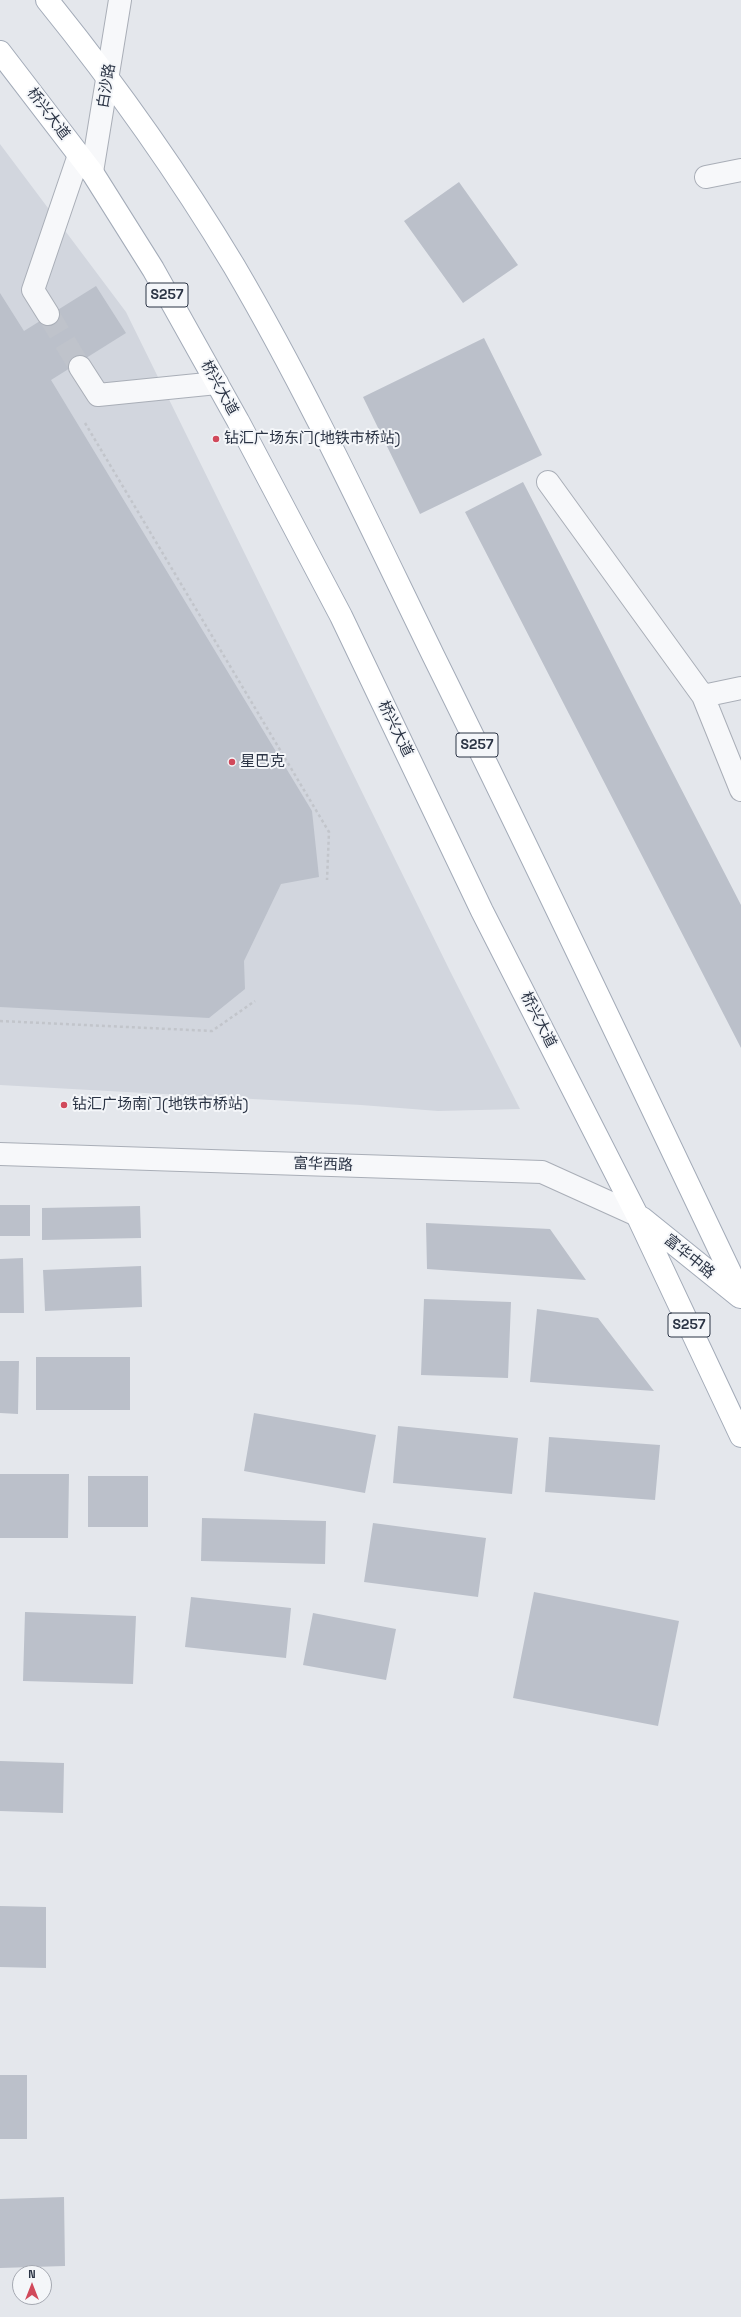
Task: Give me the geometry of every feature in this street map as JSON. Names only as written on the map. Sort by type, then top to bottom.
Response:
[{"type":"main road","name":"S257","points":[[47,0],[108,78],[166,160],[234,266],[304,394],[528,847],[741,1297]]},
{"type":"main road","name":"桥兴大道","points":[[0,52],[85,163],[153,270],[217,383],[341,616],[482,911],[638,1215],[741,1436]]},
{"type":"main road","name":"富华中路","points":[[638,1215],[741,1297]]},
{"type":"street","name":"白沙路","points":[[48,314],[33,290],[85,163],[108,78],[120,0]]},
{"type":"street","points":[[706,177],[741,170]]},
{"type":"street","points":[[80,367],[98,395],[217,383]]},
{"type":"street","points":[[548,482],[703,696],[741,790]]},
{"type":"street","points":[[703,696],[741,688]]},
{"type":"street","name":"富华西路","points":[[0,1154],[542,1172],[638,1215]]},
{"type":"path","points":[[82,419],[329,832],[327,880]]},
{"type":"path","points":[[0,1021],[212,1031],[255,1001]]},
{"type":"shaded area","points":[[0,144],[126,312],[450,971],[520,1109],[438,1111],[361,1105],[0,1085]]},
{"type":"building","points":[[459,182],[518,265],[463,303],[404,221]]},
{"type":"building","points":[[96,286],[126,333],[51,380],[312,811],[319,877],[281,884],[244,961],[245,989],[209,1018],[0,1007],[0,293],[24,331]]},
{"type":"building","points":[[484,338],[542,455],[420,514],[363,397]]},
{"type":"building","points":[[523,482],[741,905],[741,1048],[465,512]]},
{"type":"building","points":[[0,1205],[30,1205],[30,1236],[0,1236]]},
{"type":"building","points":[[140,1206],[141,1238],[42,1240],[42,1208]]},
{"type":"building","points":[[426,1223],[550,1229],[586,1280],[427,1269]]},
{"type":"building","points":[[23,1258],[24,1313],[0,1313],[0,1259]]},
{"type":"building","points":[[141,1266],[142,1307],[45,1311],[43,1270]]},
{"type":"building","points":[[424,1299],[511,1302],[508,1378],[421,1375]]},
{"type":"building","points":[[537,1309],[598,1318],[654,1391],[530,1382]]},
{"type":"building","points":[[36,1357],[130,1357],[130,1410],[36,1410]]},
{"type":"building","points":[[0,1361],[19,1361],[18,1414],[0,1413]]},
{"type":"building","points":[[254,1413],[376,1435],[365,1493],[244,1471]]},
{"type":"building","points":[[398,1426],[518,1438],[512,1494],[393,1483]]},
{"type":"building","points":[[549,1437],[660,1445],[655,1500],[545,1492]]},
{"type":"building","points":[[0,1474],[69,1474],[68,1538],[0,1538]]},
{"type":"building","points":[[88,1476],[148,1476],[148,1527],[88,1527]]},
{"type":"building","points":[[202,1518],[326,1521],[325,1564],[201,1561]]},
{"type":"building","points":[[373,1523],[486,1538],[478,1597],[364,1582]]},
{"type":"building","points":[[534,1592],[679,1621],[658,1726],[513,1698]]},
{"type":"building","points":[[191,1597],[291,1608],[286,1658],[185,1647]]},
{"type":"building","points":[[25,1612],[136,1616],[133,1684],[23,1681]]},
{"type":"building","points":[[313,1613],[396,1629],[386,1680],[303,1665]]},
{"type":"building","points":[[0,1761],[64,1763],[63,1813],[0,1811]]},
{"type":"building","points":[[0,1906],[46,1907],[46,1968],[0,1967]]},
{"type":"building","points":[[0,2075],[27,2075],[27,2139],[0,2139]]},
{"type":"building","points":[[64,2197],[65,2266],[12,2265],[12,2268],[0,2268],[0,2199]]},
{"type":"tunnel","points":[[48,314],[80,367]]},
{"type":"place","name":"钻汇广场东门(地铁市桥站)","points":[[216,439]]},
{"type":"place","name":"星巴克","points":[[232,762]]},
{"type":"place","name":"钻汇广场南门(地铁市桥站)","points":[[64,1105]]}]
